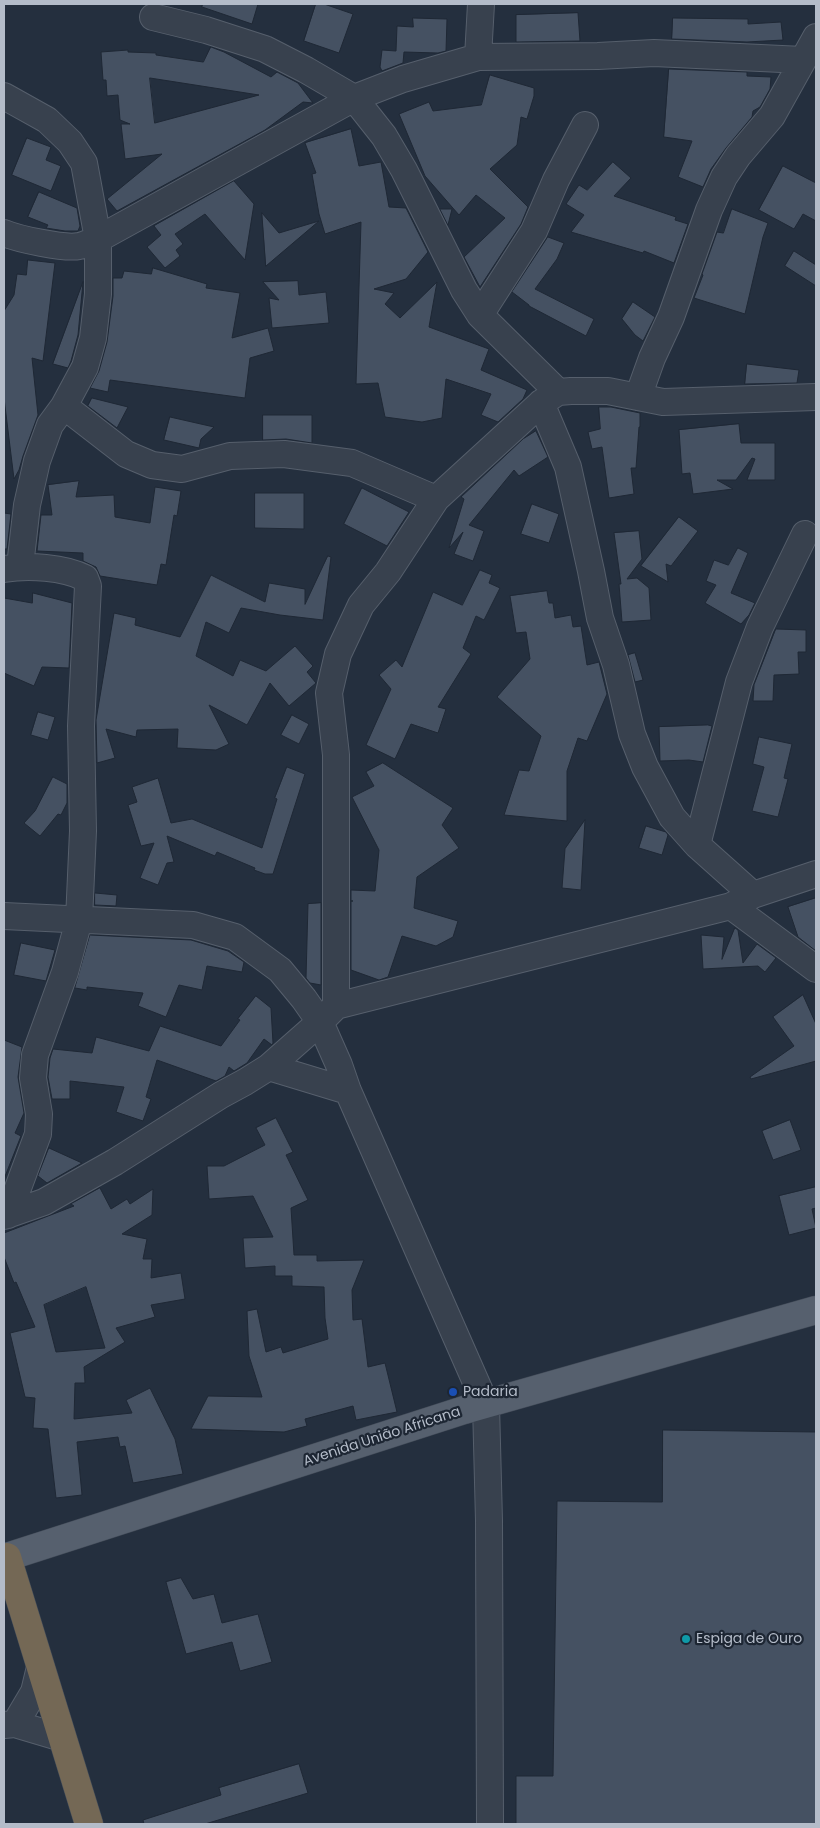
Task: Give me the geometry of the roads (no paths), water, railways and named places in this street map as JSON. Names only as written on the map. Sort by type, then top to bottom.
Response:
[{"type":"highway","points":[[6,1557],[89,1824]]},
{"type":"main road","name":"Avenida União Africana","points":[[6,1557],[486,1405],[816,1310]]},
{"type":"street","points":[[478,57],[481,4]]},
{"type":"street","points":[[153,17],[206,30],[265,49],[306,70],[354,98],[384,136],[404,170],[464,290],[480,315],[550,398],[568,467],[600,618],[616,665],[632,734],[645,767],[672,817],[697,844],[742,900],[816,969]]},
{"type":"street","points":[[638,397],[652,358],[671,317],[709,210],[724,177],[738,156],[772,116],[816,37]]},
{"type":"street","points":[[8,237],[77,247],[98,239],[354,98],[402,78],[478,57],[598,56],[654,53],[803,60]]},
{"type":"street","points":[[4,96],[47,120],[70,142],[84,163],[98,239],[98,294],[93,338],[85,368],[64,406],[50,426],[37,461],[12,567],[71,572],[86,578],[88,586],[81,726],[83,832],[79,920],[65,972],[35,1055],[33,1078],[39,1114],[38,1134],[6,1215]]},
{"type":"street","points":[[480,315],[534,231],[556,180],[585,125]]},
{"type":"street","points":[[490,1824],[489,1521],[486,1405],[348,1091],[339,1065],[328,1014],[336,755],[329,693],[338,654],[361,605],[388,572],[436,499],[550,398],[571,390],[608,391],[663,402],[816,397]]},
{"type":"street","points":[[64,406],[126,454],[152,465],[182,469],[230,456],[284,454],[352,463],[436,499]]},
{"type":"street","points":[[697,844],[739,682],[760,627],[806,534]]},
{"type":"street","points":[[6,1215],[44,1202],[115,1162],[269,1067],[328,1014],[742,900],[816,874]]},
{"type":"street","points":[[4,916],[193,925],[235,936],[280,970],[304,999],[328,1014]]},
{"type":"street","points":[[269,1067],[348,1091]]},
{"type":"street","points":[[40,1667],[34,1692],[9,1725],[62,1738]]},
{"type":"place","name":"Padaria","points":[[453,1392]]},
{"type":"place","name":"Espiga de Ouro","points":[[686,1639]]}]
